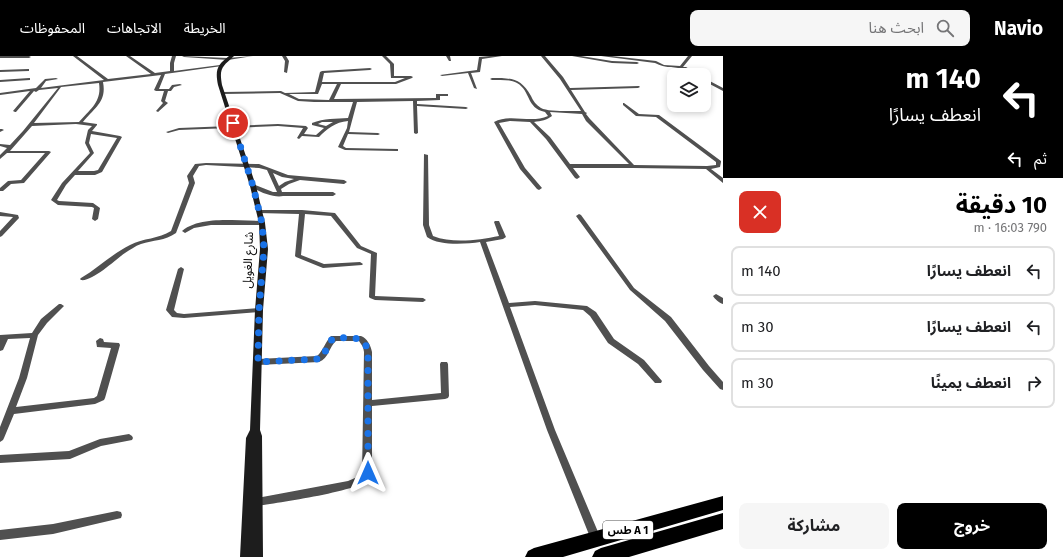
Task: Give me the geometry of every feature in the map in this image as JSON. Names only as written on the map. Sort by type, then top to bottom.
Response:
[{"type":"highway","name":"طس A 1","points":[[534,557],[723,503]]},
{"type":"highway","name":"طس A 1","points":[[601,557],[723,521]]},
{"type":"street","points":[[75,56],[108,81]]},
{"type":"street","points":[[128,56],[154,74]]},
{"type":"street","points":[[172,72],[174,56]]},
{"type":"street","points":[[184,56],[251,56]]},
{"type":"street","points":[[284,56],[287,61],[286,72]]},
{"type":"street","points":[[320,83],[396,82],[411,78],[392,77],[392,64],[384,56]]},
{"type":"street","points":[[448,56],[450,60]]},
{"type":"street","points":[[442,75],[479,71],[480,58],[500,56]]},
{"type":"street","points":[[543,56],[570,89],[585,112],[588,120],[633,166]]},
{"type":"street","points":[[574,56],[612,62],[638,63]]},
{"type":"street","points":[[603,56],[654,61],[664,66],[681,67],[690,56]]},
{"type":"street","points":[[0,57],[29,57]]},
{"type":"street","points":[[0,94],[60,88],[220,66],[230,57]]},
{"type":"street","points":[[0,67],[24,66]]},
{"type":"street","name":"شارع الغويل","points":[[220,66],[218,72],[223,93],[260,212],[264,249],[259,310],[255,430],[257,436],[257,557]]},
{"type":"street","points":[[223,93],[317,93],[322,72],[370,69]]},
{"type":"street","points":[[0,72],[28,70]]},
{"type":"street","points":[[469,72],[476,88]]},
{"type":"street","points":[[164,73],[155,89],[166,91],[170,90],[173,86],[180,85]]},
{"type":"street","points":[[0,81],[29,79]]},
{"type":"street","points":[[15,111],[45,80],[56,79]]},
{"type":"street","points":[[492,79],[505,79],[518,82],[522,85],[532,103],[537,108],[547,111],[585,112]]},
{"type":"street","points":[[80,123],[98,103],[103,90],[100,82]]},
{"type":"street","points":[[331,101],[333,93],[339,86],[339,82]]},
{"type":"street","points":[[711,83],[723,90]]},
{"type":"street","points":[[570,89],[638,87]]},
{"type":"street","points":[[0,158],[25,132],[60,88]]},
{"type":"street","points":[[158,110],[166,103],[163,101],[166,91]]},
{"type":"street","points":[[287,93],[298,100],[331,101],[439,99],[437,95],[447,95]]},
{"type":"street","points":[[415,99],[416,133]]},
{"type":"street","points":[[355,101],[350,125],[339,146],[341,148],[396,150]]},
{"type":"street","points":[[568,166],[707,168],[718,166],[719,162],[657,116],[638,115],[624,104]]},
{"type":"street","points":[[416,105],[466,108]]},
{"type":"street","points":[[538,188],[523,169],[496,122],[531,121],[550,117],[550,114],[547,111]]},
{"type":"street","points":[[304,127],[306,128],[301,137],[317,136],[326,127],[339,120]]},
{"type":"street","points":[[168,132],[179,129],[278,125],[304,127],[321,121],[350,120]]},
{"type":"street","points":[[531,121],[548,138],[577,177]]},
{"type":"street","points":[[30,125],[80,123],[95,125],[90,132],[87,143],[92,153],[60,189],[55,202],[93,205],[97,208],[94,219]]},
{"type":"street","points":[[314,124],[326,127]]},
{"type":"street","points":[[74,173],[95,173],[100,171],[120,137],[90,132]]},
{"type":"street","points":[[346,133],[378,134]]},
{"type":"street","points":[[0,145],[11,147]]},
{"type":"street","points":[[0,194],[10,182],[22,182],[49,152],[6,152]]},
{"type":"street","points":[[426,155],[426,225],[428,235],[437,240],[483,241],[503,237],[497,222]]},
{"type":"street","points":[[82,279],[100,270],[120,252],[138,243],[166,236],[174,232],[192,183],[190,176],[196,165],[259,166],[287,183]]},
{"type":"street","points":[[707,168],[723,181]]},
{"type":"street","points":[[271,173],[344,182]]},
{"type":"street","points":[[271,173],[281,195]]},
{"type":"street","points":[[714,174],[723,175]]},
{"type":"street","points":[[279,188],[287,183],[303,178]]},
{"type":"street","points":[[253,186],[268,193],[281,195],[332,194]]},
{"type":"street","points":[[260,212],[333,214],[359,247],[374,253],[372,297],[423,300]]},
{"type":"street","points":[[302,212],[298,256],[323,266],[360,264]]},
{"type":"street","points":[[0,214],[16,216],[16,218],[0,235]]},
{"type":"street","points":[[579,216],[632,289],[668,319],[706,368],[723,387]]},
{"type":"street","points":[[185,231],[195,225],[262,223]]},
{"type":"street","points":[[483,241],[551,430],[596,539]]},
{"type":"street","points":[[181,269],[170,310],[175,315],[184,316],[259,310]]},
{"type":"street","points":[[716,296],[723,302]]},
{"type":"street","points":[[506,305],[542,303],[580,307],[589,310],[606,335],[641,362],[658,381]]},
{"type":"street","points":[[0,438],[23,378],[34,336],[46,319],[61,306]]},
{"type":"street","points":[[0,348],[3,337],[34,336]]},
{"type":"street","points":[[257,502],[330,489],[364,479],[368,473],[368,352],[364,342],[359,338],[332,339],[329,342],[324,354],[319,359],[258,362]]},
{"type":"street","points":[[10,411],[95,401],[101,398],[116,345],[101,345],[100,341]]},
{"type":"street","points":[[368,403],[445,396],[444,364]]},
{"type":"street","name":"شارع الغويل","points":[[246,557],[251,438],[255,430]]},
{"type":"street","points":[[0,459],[70,455],[100,443],[129,438]]},
{"type":"street","points":[[0,535],[53,529],[117,515]]},
{"type":"route","points":[[233,123],[253,186],[262,223],[264,249],[259,310],[258,362],[319,359],[324,354],[329,342],[334,338],[359,338],[364,342],[368,352],[368,473]]}]
